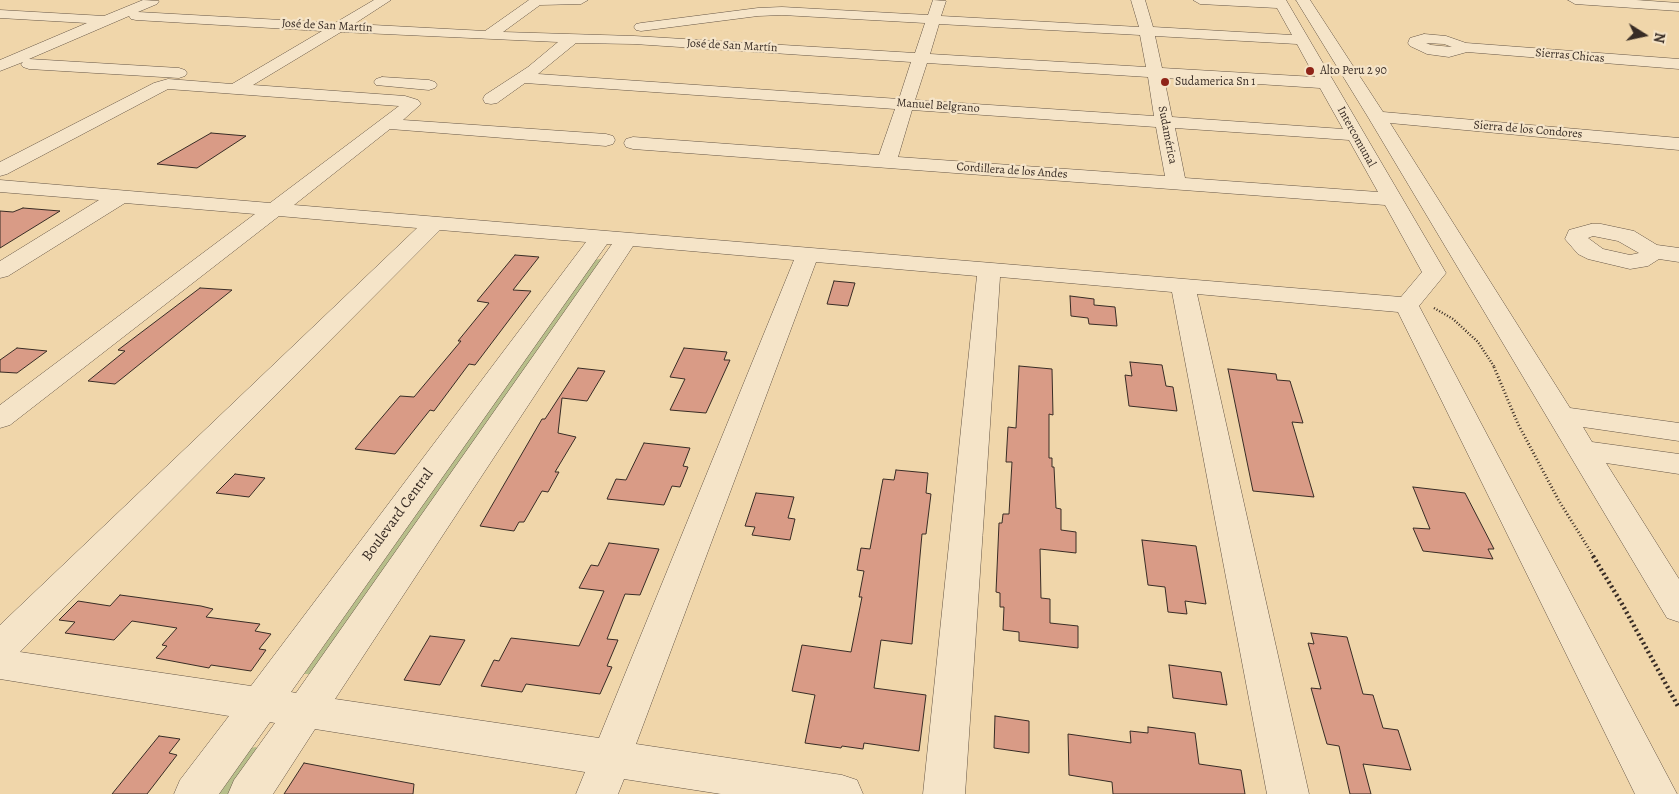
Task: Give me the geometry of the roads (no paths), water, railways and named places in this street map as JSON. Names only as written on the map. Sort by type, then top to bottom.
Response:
[{"type":"street","points":[[4,73],[68,45],[106,20],[154,0]]},
{"type":"street","points":[[235,89],[384,0]]},
{"type":"street","points":[[488,36],[537,0],[581,0]]},
{"type":"street","points":[[888,161],[940,0]]},
{"type":"street","name":"Sudamérica","points":[[1138,0],[1147,31],[1176,183]]},
{"type":"street","points":[[1200,0],[1288,1],[1377,117],[1679,608]]},
{"type":"street","points":[[1575,0],[1679,7]]},
{"type":"street","name":"Intercomunal","points":[[1288,1],[1301,40],[1392,199],[1418,291],[1656,794]]},
{"type":"street","points":[[0,9],[16,3]]},
{"type":"street","points":[[114,33],[143,17],[180,3]]},
{"type":"street","points":[[490,99],[580,38],[603,32],[773,11],[1301,40]]},
{"type":"street","points":[[0,14],[106,20]]},
{"type":"street","name":"José de San Martín","points":[[143,17],[488,36],[580,38],[1326,82]]},
{"type":"street","points":[[17,44],[68,45]]},
{"type":"street","name":"Sierras Chicas","points":[[1461,47],[1679,64]]},
{"type":"street","points":[[0,53],[37,59],[178,73]]},
{"type":"street","points":[[263,72],[292,74]]},
{"type":"street","name":"Manuel Belgrano","points":[[522,78],[1354,135]]},
{"type":"street","points":[[370,81],[429,85]]},
{"type":"street","points":[[0,170],[160,86],[175,84],[410,102],[412,104],[0,419]]},
{"type":"street","name":"Sierra de los Condores","points":[[1377,117],[1679,144]]},
{"type":"street","points":[[388,124],[606,140]]},
{"type":"street","name":"Cordillera de los Andes","points":[[633,143],[1392,199]]},
{"type":"street","points":[[0,186],[1183,286],[1418,291]]},
{"type":"street","points":[[0,271],[121,196]]},
{"type":"street","points":[[0,648],[434,222]]},
{"type":"street","points":[[249,794],[614,238]]},
{"type":"street","name":"Boulevard Central","points":[[195,794],[614,238]]},
{"type":"street","points":[[1650,251],[1679,255]]},
{"type":"street","points":[[597,794],[808,254]]},
{"type":"street","points":[[944,794],[989,270]]},
{"type":"street","points":[[1183,286],[1288,794]]},
{"type":"street","points":[[1559,415],[1679,432]]},
{"type":"street","points":[[1581,450],[1679,464]]},
{"type":"street","points":[[0,664],[842,794]]},
{"type":"place","name":"Alto Peru 2 90","points":[[1310,71]]},
{"type":"place","name":"Sudamerica Sn 1","points":[[1165,82]]}]
